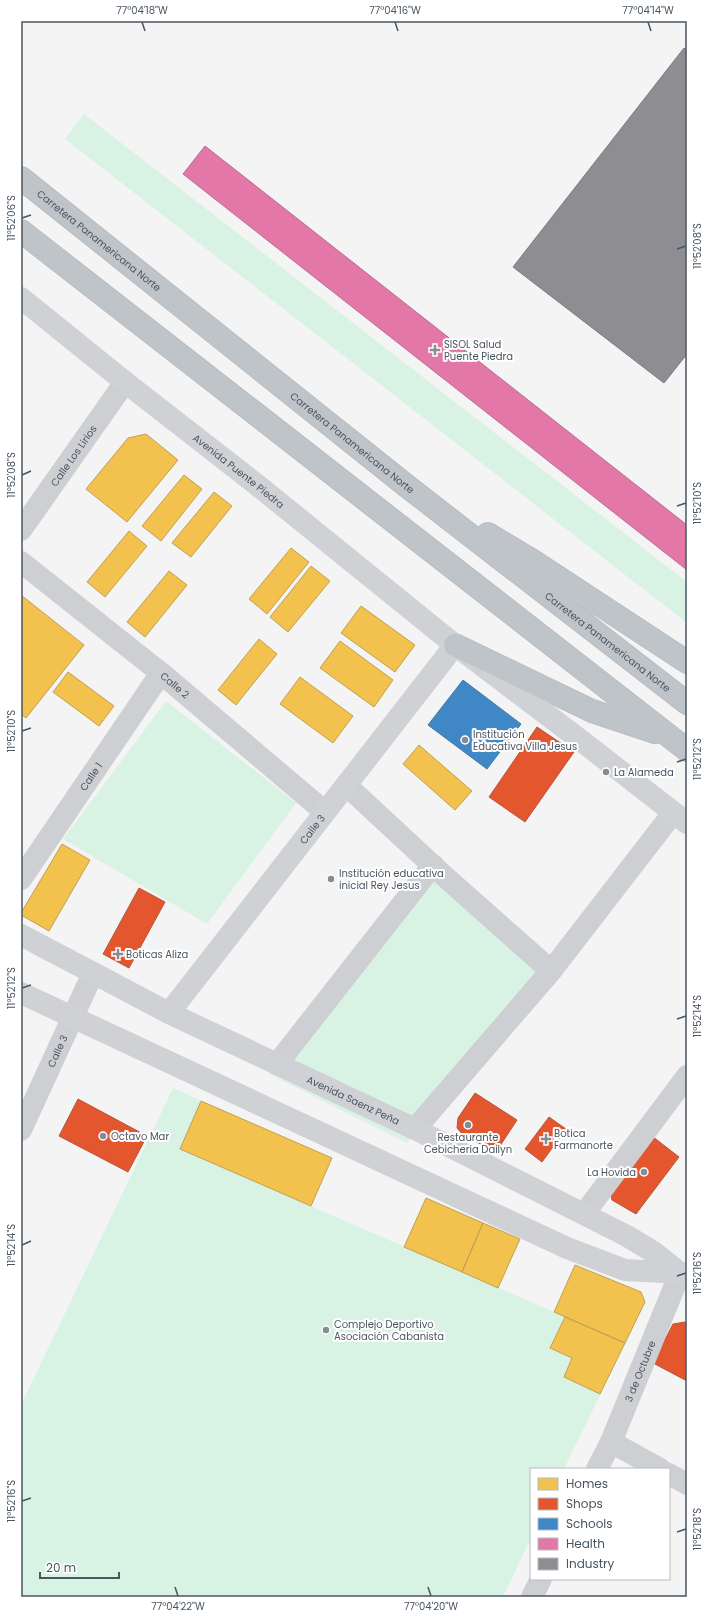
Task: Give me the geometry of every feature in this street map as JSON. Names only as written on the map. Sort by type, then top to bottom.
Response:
[{"type":"highway","name":"Carretera Panamericana Norte","points":[[21,178],[408,487],[687,703]]},
{"type":"highway","points":[[21,231],[679,744]]},
{"type":"highway","points":[[408,487],[533,561],[686,661]]},
{"type":"highway","points":[[455,645],[592,711],[679,744]]},
{"type":"main road","name":"Avenida Puente Piedra","points":[[21,298],[125,382],[256,484],[455,645],[680,818]]},
{"type":"main road","name":"Calle 3","points":[[169,1013],[455,645]]},
{"type":"main road","name":"Avenida Saenz Peña","points":[[21,935],[169,1013],[415,1129],[584,1214],[638,1243],[683,1274]]},
{"type":"main road","points":[[21,993],[566,1248],[625,1270],[683,1274]]},
{"type":"street","name":"Calle Los Lirios","points":[[21,530],[125,382]]},
{"type":"street","name":"Calle 2","points":[[21,562],[161,674],[325,812]]},
{"type":"street","name":"Calle 1","points":[[21,879],[161,674]]},
{"type":"street","points":[[346,785],[551,971]]},
{"type":"street","points":[[415,1129],[680,818]]},
{"type":"street","points":[[277,1064],[433,865]]},
{"type":"street","name":"Calle 3","points":[[21,1130],[93,973]]},
{"type":"street","points":[[584,1214],[687,1076]]},
{"type":"street","name":"3 de Octubre","points":[[598,1468],[611,1442],[683,1274]]},
{"type":"street","points":[[611,1442],[658,1468]]},
{"type":"street","points":[[670,1475],[687,1484]]},
{"type":"street","points":[[532,1597],[540,1580]]},
{"type":"green space","points":[[84,114],[687,582],[687,623],[65,139]]},
{"type":"green space","points":[[166,701],[296,803],[207,924],[63,839]]},
{"type":"green space","points":[[436,855],[552,956],[407,1143],[269,1074]]},
{"type":"green space","name":"Complejo Deportivo Asociación Cabanista","points":[[173,1088],[201,1101],[180,1149],[625,1343],[564,1468],[530,1468],[530,1540],[503,1597],[21,1597],[21,1405]]},
{"type":"building: Homes","points":[[146,434],[178,460],[127,522],[86,489],[128,438]]},
{"type":"building: Homes","points":[[184,475],[202,489],[161,541],[142,526]]},
{"type":"building: Homes","points":[[214,492],[232,506],[191,557],[172,543]]},
{"type":"building: Homes","points":[[129,531],[147,546],[105,597],[87,582]]},
{"type":"building: Homes","points":[[291,548],[309,562],[267,614],[249,599]]},
{"type":"building: Homes","points":[[311,566],[330,581],[288,632],[270,617]]},
{"type":"building: Homes","points":[[169,571],[187,585],[145,637],[127,622]]},
{"type":"building: Homes","points":[[21,595],[84,645],[26,718],[21,714]]},
{"type":"building: Homes","points":[[361,606],[415,645],[395,672],[341,633]]},
{"type":"building: Homes","points":[[259,639],[277,654],[236,705],[218,690]]},
{"type":"building: Homes","points":[[340,641],[393,680],[374,707],[320,668]]},
{"type":"building: Homes","points":[[68,672],[114,706],[99,726],[53,692]]},
{"type":"building: Homes","points":[[300,677],[353,716],[333,743],[280,704]]},
{"type":"building: Homes","points":[[419,745],[472,791],[455,810],[403,764]]},
{"type":"building: Homes","points":[[62,844],[90,860],[49,931],[21,915],[21,913]]},
{"type":"building: Homes","points":[[201,1101],[332,1158],[311,1206],[180,1149]]},
{"type":"building: Homes","points":[[426,1198],[483,1223],[462,1272],[404,1247]]},
{"type":"building: Homes","points":[[483,1223],[520,1239],[498,1288],[462,1272]]},
{"type":"building: Homes","points":[[575,1265],[641,1292],[645,1302],[625,1343],[554,1312]]},
{"type":"building: Homes","points":[[565,1317],[625,1343],[600,1394],[564,1377],[572,1358],[550,1348]]},
{"type":"building: Shops","points":[[537,727],[574,752],[525,822],[489,797]]},
{"type":"building: Shops","points":[[139,888],[165,902],[129,968],[103,954]]},
{"type":"building: Shops","points":[[475,1093],[517,1120],[496,1152],[463,1135],[457,1128],[458,1118]]},
{"type":"building: Shops","name":"Octavo Mar","points":[[78,1099],[147,1136],[128,1172],[59,1136]]},
{"type":"building: Shops","name":"Botica Farmanorte","points":[[549,1117],[566,1129],[542,1162],[525,1149]]},
{"type":"building: Shops","name":"La Hovida","points":[[648,1133],[679,1157],[636,1214],[612,1200],[609,1186]]},
{"type":"building: Shops","points":[[687,1323],[687,1381],[653,1363],[673,1324]]},
{"type":"building: Schools","points":[[463,680],[521,724],[487,769],[428,725]]},
{"type":"building: Health","name":"SISOL Salud Puente Piedra","points":[[205,146],[687,525],[687,570],[183,174]]},
{"type":"building: Industry","points":[[684,48],[687,50],[687,354],[664,383],[513,267]]},
{"type":"place","name":"SISOL Salud Puente Piedra","points":[[435,350]]},
{"type":"place","name":"Institución Educativa Villa Jesus","points":[[465,740]]},
{"type":"place","name":"La Alameda","points":[[606,772]]},
{"type":"place","name":"Institución educativa inicial Rey Jesus","points":[[331,879]]},
{"type":"place","name":"Boticas Aliza","points":[[118,954]]},
{"type":"place","name":"Restaurante Cebicheria Dailyn","points":[[468,1125]]},
{"type":"place","name":"Octavo Mar","points":[[103,1136]]},
{"type":"place","name":"Botica Farmanorte","points":[[546,1139]]},
{"type":"place","name":"La Hovida","points":[[644,1172]]},
{"type":"place","name":"Complejo Deportivo Asociación Cabanista","points":[[326,1330]]}]
